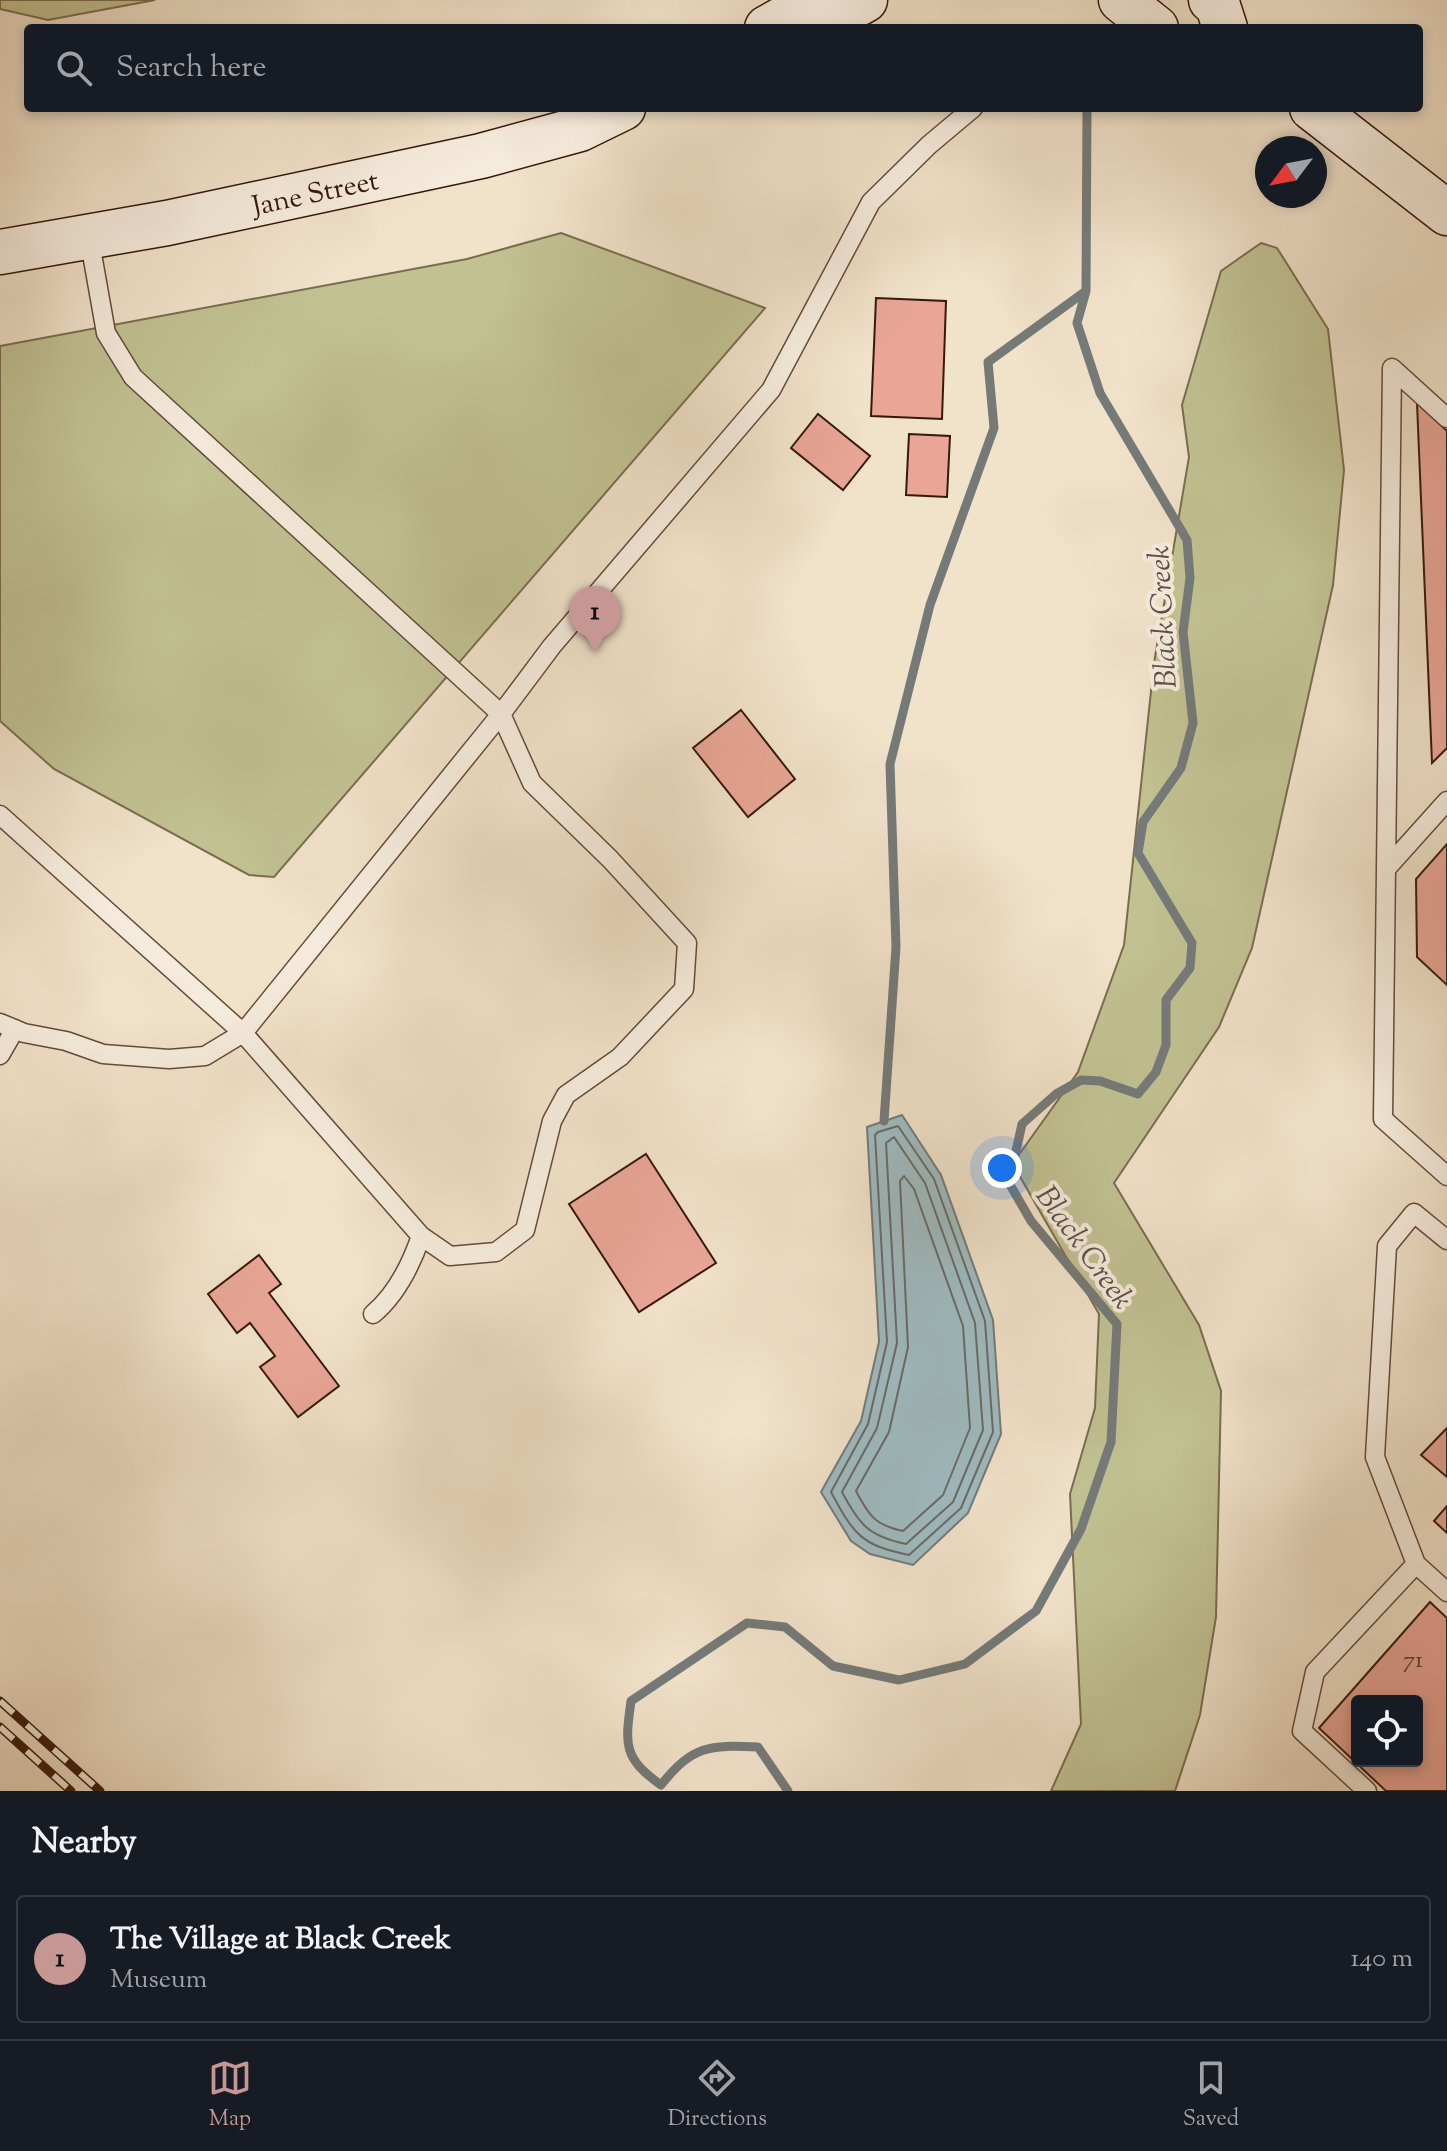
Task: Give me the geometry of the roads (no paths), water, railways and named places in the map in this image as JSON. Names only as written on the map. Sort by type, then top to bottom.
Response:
[{"type":"main road","points":[[789,13],[858,4],[865,0]]},
{"type":"main road","points":[[1121,0],[1151,24]]},
{"type":"main road","points":[[1211,0],[1218,6],[1224,24]]},
{"type":"main road","name":"Jane Street","points":[[0,252],[167,223],[481,156],[580,129],[615,112]]},
{"type":"main road","points":[[1317,112],[1447,213]]},
{"type":"lane","points":[[0,1055],[8,1026],[103,1054],[169,1059],[205,1056],[243,1033],[501,714],[552,646],[771,390],[871,202],[929,145],[968,112]]},
{"type":"lane","points":[[0,815],[243,1033],[421,1236],[450,1256],[496,1252],[525,1230],[552,1121],[566,1095],[620,1057],[684,989],[687,943],[610,859],[532,783],[501,714],[133,377],[106,333],[89,237]]},
{"type":"lane","points":[[1447,418],[1392,368],[1383,1119],[1447,1176]]},
{"type":"lane","points":[[1386,869],[1447,801]]},
{"type":"lane","points":[[1447,1240],[1414,1213],[1387,1246],[1375,1457],[1416,1564],[1447,1592]]},
{"type":"lane","points":[[373,1314],[385,1304],[412,1263],[421,1236]]},
{"type":"lane","points":[[1367,1791],[1302,1731],[1305,1716],[1315,1672],[1416,1564]]},
{"type":"water","points":[[902,1115],[941,1175],[993,1320],[1001,1434],[968,1513],[913,1565],[870,1554],[851,1541],[821,1492],[861,1421],[879,1342],[867,1127]]},
{"type":"waterway","name":"Black Creek","points":[[788,1791],[758,1747],[727,1746],[703,1750],[683,1762],[661,1785],[633,1758],[628,1740],[631,1701],[747,1623],[785,1627],[833,1666],[899,1680],[965,1664],[1036,1611],[1081,1529],[1111,1442],[1117,1324],[1031,1221],[1009,1183],[1022,1124],[1056,1094],[1081,1080],[1100,1081],[1138,1094],[1156,1072],[1166,1045],[1166,1000],[1190,968],[1192,943],[1138,853],[1143,822],[1181,768],[1193,723],[1183,632],[1190,578],[1187,540],[1100,393],[1077,323],[1086,291],[1087,112]]},
{"type":"waterway","points":[[884,1121],[896,947],[890,764],[930,605],[994,428],[988,362],[1086,291]]},
{"type":"railway","points":[[0,1701],[100,1791]]},
{"type":"railway","points":[[0,1727],[71,1791]]},
{"type":"place","name":"The Village at Black Creek","points":[[595,652]]}]
